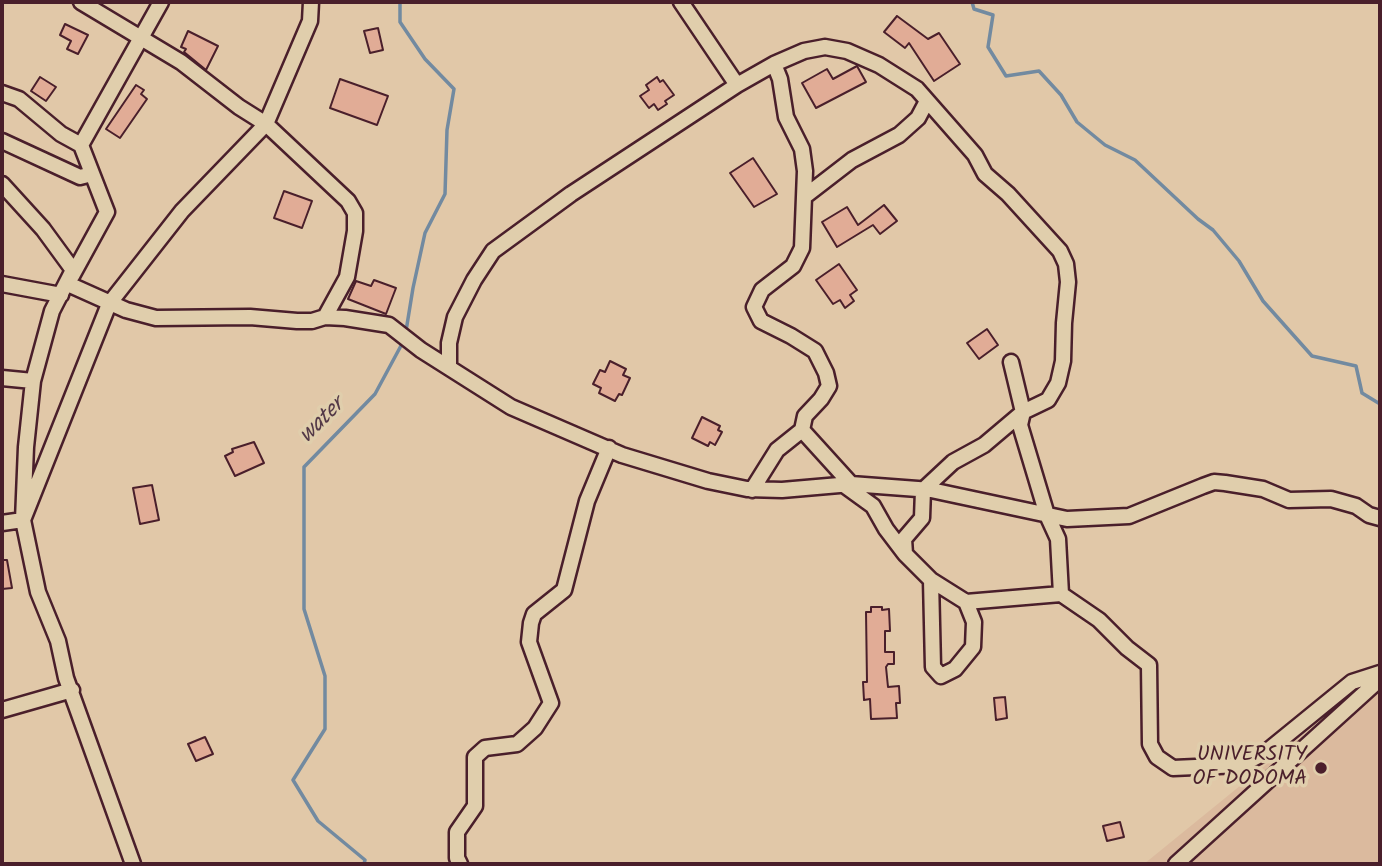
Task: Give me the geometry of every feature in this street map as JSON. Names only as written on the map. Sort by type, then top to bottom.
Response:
[{"type":"street","points":[[81,2],[181,62],[239,107],[266,124],[348,201],[355,213],[355,231],[347,276],[325,317]]},
{"type":"street","points":[[81,145],[161,2]]},
{"type":"street","points":[[23,520],[109,303],[182,211],[266,124],[310,21],[311,2]]},
{"type":"street","points":[[681,2],[737,85]]},
{"type":"street","points":[[449,366],[449,343],[455,317],[492,251],[570,194],[737,85],[774,64],[804,51],[825,47],[847,51],[879,65],[917,89],[975,155],[985,174],[1008,194],[1060,251],[1066,264],[1068,282],[1063,323],[1063,361],[1058,383],[1048,400],[1023,412],[984,445],[953,462],[923,490],[922,518],[904,539],[905,554]]},
{"type":"street","points":[[752,489],[777,450],[802,430],[805,416],[829,386],[827,373],[815,351],[761,321],[754,307],[762,290],[793,266],[802,248],[805,171],[802,149],[786,117],[780,79],[774,64]]},
{"type":"street","points":[[2,93],[19,99],[61,134],[81,145],[107,212],[52,311],[33,381],[26,447],[23,520],[38,592],[58,640],[66,678],[134,864]]},
{"type":"street","points":[[804,197],[852,160],[898,135],[918,118],[927,102]]},
{"type":"street","points":[[2,141],[80,177],[92,174]]},
{"type":"street","points":[[2,184],[70,263],[73,270],[66,285]]},
{"type":"street","points":[[2,284],[66,285],[156,318],[250,317],[304,321],[325,317],[388,325],[511,407],[609,449],[675,472],[752,489],[782,490],[847,484],[923,490],[1067,519],[1129,516],[1214,482],[1263,489],[1289,499],[1331,499],[1356,506],[1369,515],[1380,518]]},
{"type":"street","points":[[1011,362],[1023,412],[1020,425],[1046,515],[1058,539],[1061,594]]},
{"type":"street","points":[[2,378],[33,381]]},
{"type":"street","points":[[802,430],[847,484],[873,506],[905,554],[931,580],[966,602],[974,622],[973,647],[955,669],[941,676],[933,667],[931,580]]},
{"type":"street","points":[[460,864],[457,858],[457,832],[475,806],[475,757],[485,748],[517,744],[535,728],[551,703],[529,642],[531,623],[534,614],[564,590],[587,501],[609,449]]},
{"type":"street","points":[[2,523],[23,520]]},
{"type":"street","points":[[966,602],[1061,594],[1100,620],[1127,648],[1149,665],[1150,744],[1157,757],[1173,768],[1241,765],[1266,752],[1352,682],[1380,676]]},
{"type":"street","points":[[974,622],[982,611],[999,599]]},
{"type":"street","points":[[1177,864],[1380,676]]},
{"type":"street","points":[[2,710],[72,690]]},
{"type":"shaded area","name":"UNIVERSITY OF DODOMA","points":[[1380,672],[1380,864],[1144,864]]},
{"type":"building","points":[[897,16],[928,39],[939,33],[960,64],[934,81],[909,43],[905,48],[884,32]]},
{"type":"building","points":[[65,24],[88,35],[78,54],[67,49],[71,41],[60,35]]},
{"type":"building","points":[[378,28],[383,50],[370,53],[364,31]]},
{"type":"building","points":[[188,31],[218,46],[206,70],[181,47]]},
{"type":"building","points":[[857,66],[866,82],[816,108],[802,83],[827,69],[833,79]]},
{"type":"building","points":[[40,77],[56,87],[46,101],[31,91]]},
{"type":"building","points":[[657,77],[660,82],[663,80],[674,95],[658,110],[654,104],[649,108],[640,96],[649,90],[646,85]]},
{"type":"building","points":[[340,79],[388,96],[377,125],[330,108]]},
{"type":"building","points":[[136,85],[144,90],[141,94],[147,99],[120,138],[106,129]]},
{"type":"building","points":[[753,158],[777,194],[754,207],[730,173]]},
{"type":"building","points":[[284,191],[312,201],[302,228],[274,218]]},
{"type":"building","points":[[884,205],[897,221],[880,234],[873,225],[837,247],[822,222],[847,207],[858,225]]},
{"type":"building","points":[[839,264],[857,290],[850,295],[854,301],[845,308],[840,300],[833,304],[816,280]]},
{"type":"building","points":[[374,280],[396,288],[386,314],[348,299],[356,281],[371,286]]},
{"type":"building","points":[[987,329],[998,345],[979,359],[967,343]]},
{"type":"building","points":[[610,361],[626,369],[623,375],[630,378],[622,395],[619,394],[615,401],[599,393],[601,388],[593,384],[600,370],[605,372]]},
{"type":"building","points":[[702,417],[720,426],[718,430],[722,432],[715,445],[710,442],[708,446],[692,438]]},
{"type":"building","points":[[254,442],[264,463],[235,476],[225,456],[233,452],[232,449]]},
{"type":"building","points":[[152,485],[159,520],[140,524],[133,488]]},
{"type":"building","points":[[2,560],[7,560],[12,588],[2,589]]},
{"type":"building","points":[[871,607],[889,609],[890,631],[885,631],[885,652],[894,652],[894,664],[888,664],[886,667],[888,687],[899,686],[897,718],[871,719],[870,699],[864,700],[863,682],[867,682],[866,612],[871,612]]},
{"type":"building","points":[[1005,697],[1007,718],[996,720],[994,698]]},
{"type":"building","points":[[205,737],[213,754],[196,761],[188,744]]},
{"type":"building","points":[[1120,822],[1124,837],[1107,841],[1103,826]]},
{"type":"waterway","name":"water","points":[[400,2],[400,22],[425,59],[454,89],[447,130],[445,194],[425,233],[406,331]]},
{"type":"waterway","points":[[972,2],[974,9],[993,15],[988,47],[1006,76],[1039,71],[1061,95],[1077,122],[1105,145],[1135,160],[1213,230],[1239,261],[1263,301],[1312,356],[1356,366],[1362,393],[1380,404]]},
{"type":"waterway","name":"water","points":[[364,864],[365,860],[318,821],[293,780],[325,729],[325,676],[304,609],[304,467],[375,394],[403,342]]},
{"type":"place","name":"UNIVERSITY OF DODOMA","points":[[1321,768]]}]
